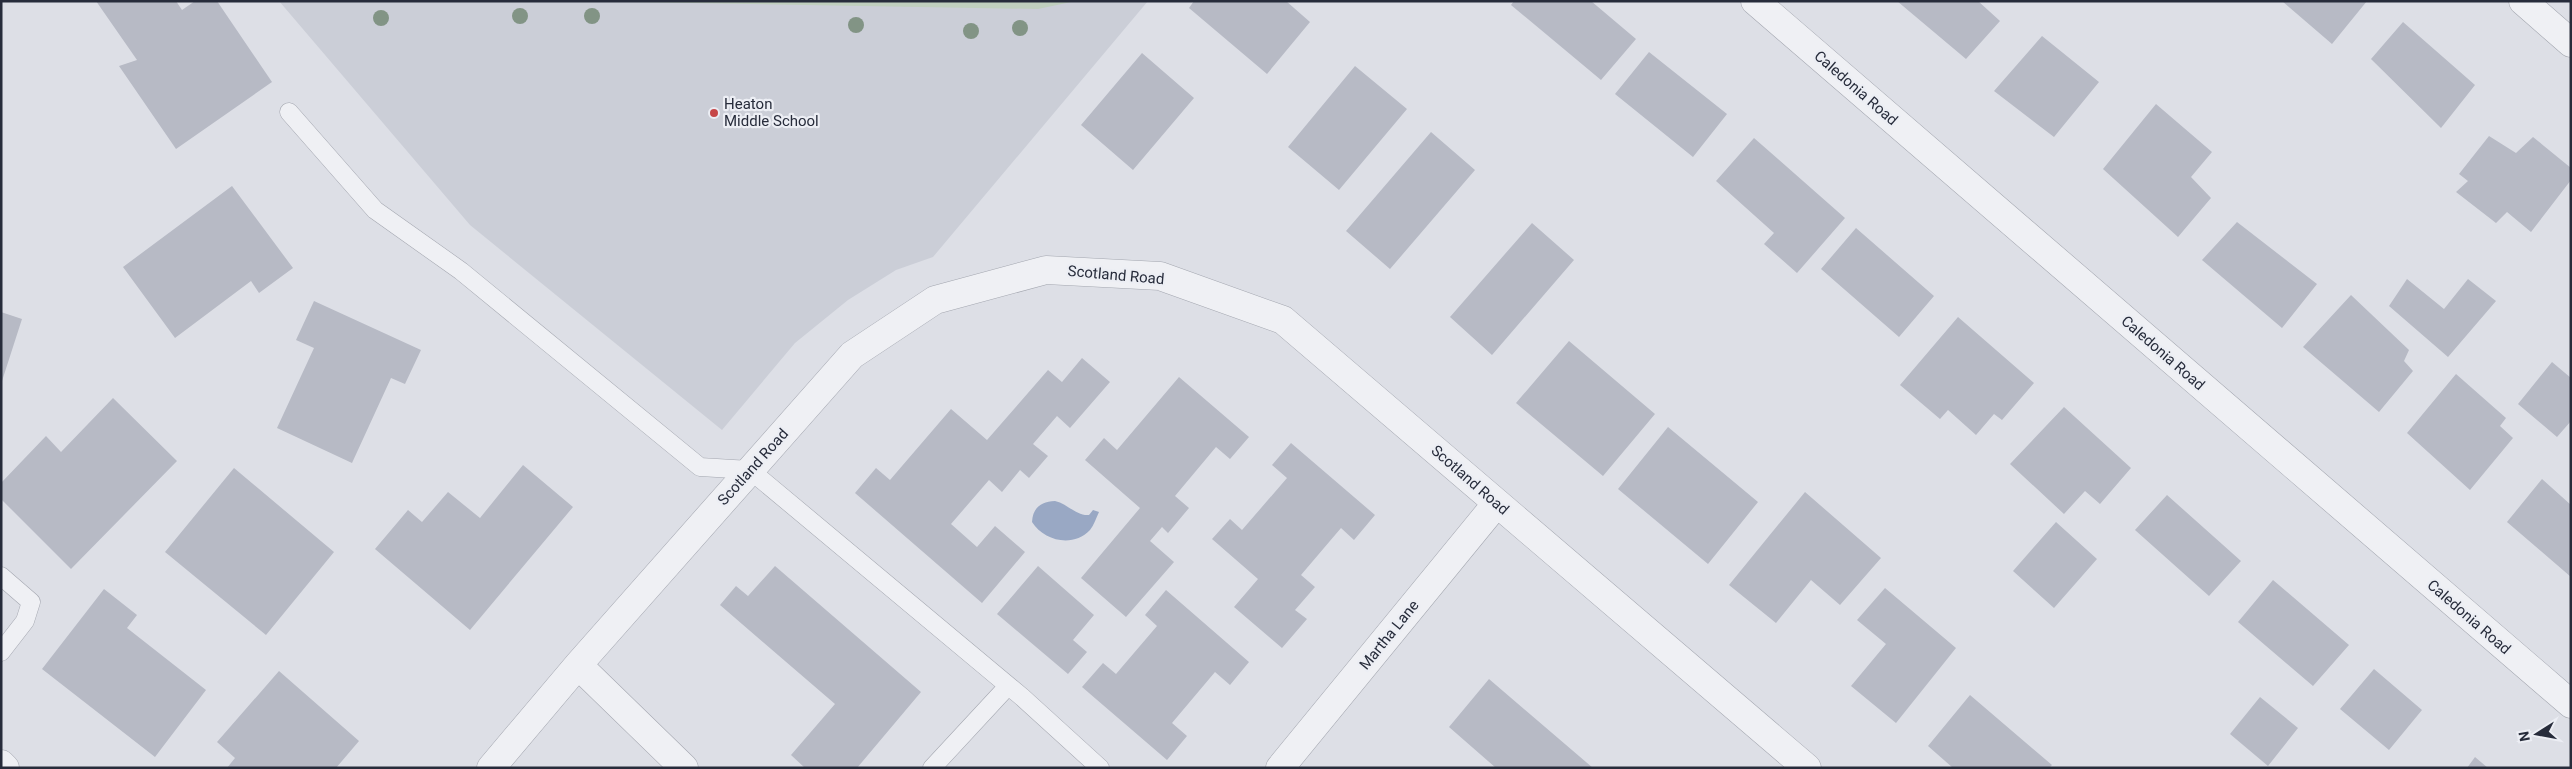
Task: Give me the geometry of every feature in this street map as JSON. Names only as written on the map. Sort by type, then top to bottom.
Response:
[{"type":"street","name":"Caledonia Road","points":[[1754,1],[2571,704]]},
{"type":"street","points":[[2522,1],[2571,42]]},
{"type":"street","name":"Scotland Road","points":[[491,768],[578,665],[852,355],[935,300],[1046,270],[1160,276],[1282,320],[1807,768]]},
{"type":"street","name":"Martha Lane","points":[[1280,768],[1497,503]]},
{"type":"street","points":[[578,665],[684,768]]},
{"type":"street","points":[[1,764],[5,768]]},
{"type":"lane","points":[[289,112],[375,210],[461,271],[700,467],[750,470],[1008,686],[1100,768]]},
{"type":"lane","points":[[1,576],[31,602],[25,622],[1,652]]},
{"type":"lane","points":[[932,768],[1008,686]]},
{"type":"shaded area","name":"Heaton Middle School","points":[[279,1],[1148,1],[933,257],[896,270],[848,300],[795,343],[722,430],[470,225]]},
{"type":"green space","points":[[573,1],[1076,1],[1038,9]]},
{"type":"water","points":[[1055,501],[1084,515],[1089,515],[1093,510],[1099,512],[1090,530],[1083,536],[1075,539],[1059,540],[1051,538],[1037,529],[1032,522],[1036,509],[1042,504]]},
{"type":"building","points":[[96,1],[176,1],[182,10],[195,1],[217,1],[272,82],[176,149],[119,66],[137,60]]},
{"type":"building","points":[[1194,1],[1286,1],[1310,22],[1267,74],[1189,8]]},
{"type":"building","points":[[1514,1],[1591,1],[1636,39],[1601,80],[1511,5]]},
{"type":"building","points":[[1897,1],[1978,1],[2000,21],[1966,59]]},
{"type":"building","points":[[2282,1],[2367,1],[2332,44]]},
{"type":"building","points":[[2403,22],[2475,85],[2441,128],[2371,59]]},
{"type":"building","points":[[2042,36],[2099,82],[2054,137],[1994,91]]},
{"type":"building","points":[[1649,52],[1727,114],[1693,157],[1615,94]]},
{"type":"building","points":[[1142,53],[1194,98],[1133,170],[1081,125]]},
{"type":"building","points":[[1355,66],[1407,109],[1339,190],[1288,147]]},
{"type":"building","points":[[2156,104],[2212,152],[2191,177],[2211,198],[2178,237],[2103,169]]},
{"type":"building","points":[[1431,132],[1475,170],[1390,269],[1346,231]]},
{"type":"building","points":[[2489,136],[2516,153],[2533,137],[2571,168],[2571,180],[2531,232],[2507,212],[2496,223],[2456,192],[2468,181],[2459,174]]},
{"type":"building","points":[[1754,138],[1845,218],[1797,273],[1764,244],[1774,233],[1716,181]]},
{"type":"building","points":[[232,186],[293,268],[259,293],[251,281],[175,338],[123,267]]},
{"type":"building","points":[[2237,222],[2317,284],[2282,328],[2202,260]]},
{"type":"building","points":[[1532,223],[1574,260],[1492,355],[1450,317]]},
{"type":"building","points":[[1856,228],[1934,296],[1899,337],[1821,269]]},
{"type":"building","points":[[2407,279],[2444,309],[2468,279],[2496,301],[2448,357],[2389,306]]},
{"type":"building","points":[[2351,295],[2409,350],[2404,361],[2413,371],[2379,412],[2303,347]]},
{"type":"building","points":[[314,301],[421,350],[405,384],[391,378],[352,463],[277,428],[314,348],[296,340]]},
{"type":"building","points":[[1,312],[22,319],[2,381],[1,381]]},
{"type":"building","points":[[1958,317],[2034,383],[2002,420],[1994,414],[1976,435],[1948,410],[1940,419],[1900,385]]},
{"type":"building","points":[[1569,341],[1655,414],[1603,476],[1516,403]]},
{"type":"building","points":[[1082,358],[1110,382],[1070,428],[1057,416],[1033,444],[1048,456],[1029,478],[1020,470],[1002,492],[989,480],[951,524],[977,547],[995,526],[1025,552],[982,603],[855,493],[876,468],[890,480],[951,409],[987,440],[1048,370],[1062,382]]},
{"type":"building","points":[[2552,362],[2571,378],[2571,421],[2557,437],[2518,404]]},
{"type":"building","points":[[2456,374],[2506,418],[2500,426],[2513,438],[2470,490],[2407,433]]},
{"type":"building","points":[[1179,377],[1249,437],[1230,459],[1216,447],[1175,496],[1189,508],[1168,533],[1162,527],[1150,541],[1174,562],[1126,617],[1081,578],[1140,508],[1085,460],[1104,438],[1117,450]]},
{"type":"building","points":[[113,398],[177,461],[71,569],[1,499],[1,483],[46,436],[61,452]]},
{"type":"building","points":[[2064,407],[2131,468],[2100,504],[2085,491],[2064,514],[2010,464]]},
{"type":"building","points":[[1668,427],[1758,502],[1708,564],[1618,489]]},
{"type":"building","points":[[1291,443],[1375,515],[1354,540],[1341,528],[1301,575],[1315,587],[1295,610],[1307,619],[1282,648],[1234,607],[1258,579],[1212,539],[1230,519],[1242,530],[1287,478],[1272,465]]},
{"type":"building","points":[[523,465],[573,507],[470,630],[375,549],[408,510],[422,522],[448,492],[480,518]]},
{"type":"building","points":[[234,468],[334,552],[266,635],[165,552]]},
{"type":"building","points":[[2542,479],[2571,505],[2571,577],[2507,522]]},
{"type":"building","points":[[1805,492],[1881,558],[1840,605],[1811,580],[1776,623],[1729,585]]},
{"type":"building","points":[[2167,495],[2241,561],[2209,596],[2135,530]]},
{"type":"building","points":[[2056,522],[2097,559],[2054,608],[2013,571]]},
{"type":"building","points":[[775,566],[921,692],[857,768],[805,768],[791,755],[835,704],[720,605],[736,586],[748,596]]},
{"type":"building","points":[[1038,566],[1094,615],[1073,640],[1087,652],[1068,674],[997,614]]},
{"type":"building","points":[[2273,580],[2349,645],[2313,686],[2238,622]]},
{"type":"building","points":[[1885,588],[1956,648],[1896,723],[1851,686],[1886,644],[1857,620]]},
{"type":"building","points":[[104,589],[137,615],[127,628],[206,690],[155,757],[42,669]]},
{"type":"building","points":[[1166,590],[1249,662],[1230,685],[1215,672],[1172,723],[1187,736],[1167,760],[1082,687],[1103,663],[1116,674],[1157,626],[1145,615]]},
{"type":"building","points":[[2374,669],[2422,710],[2389,750],[2340,709]]},
{"type":"building","points":[[279,671],[359,741],[336,768],[227,768],[235,758],[217,742]]},
{"type":"building","points":[[1489,679],[1593,768],[1496,768],[1449,727]]},
{"type":"building","points":[[1970,695],[2052,765],[2049,768],[1953,768],[1928,746]]},
{"type":"building","points":[[2260,697],[2298,728],[2268,766],[2230,734]]},
{"type":"building","points":[[2475,757],[2488,768],[2467,768]]},
{"type":"place","name":"Heaton Middle School","points":[[714,113]]}]
